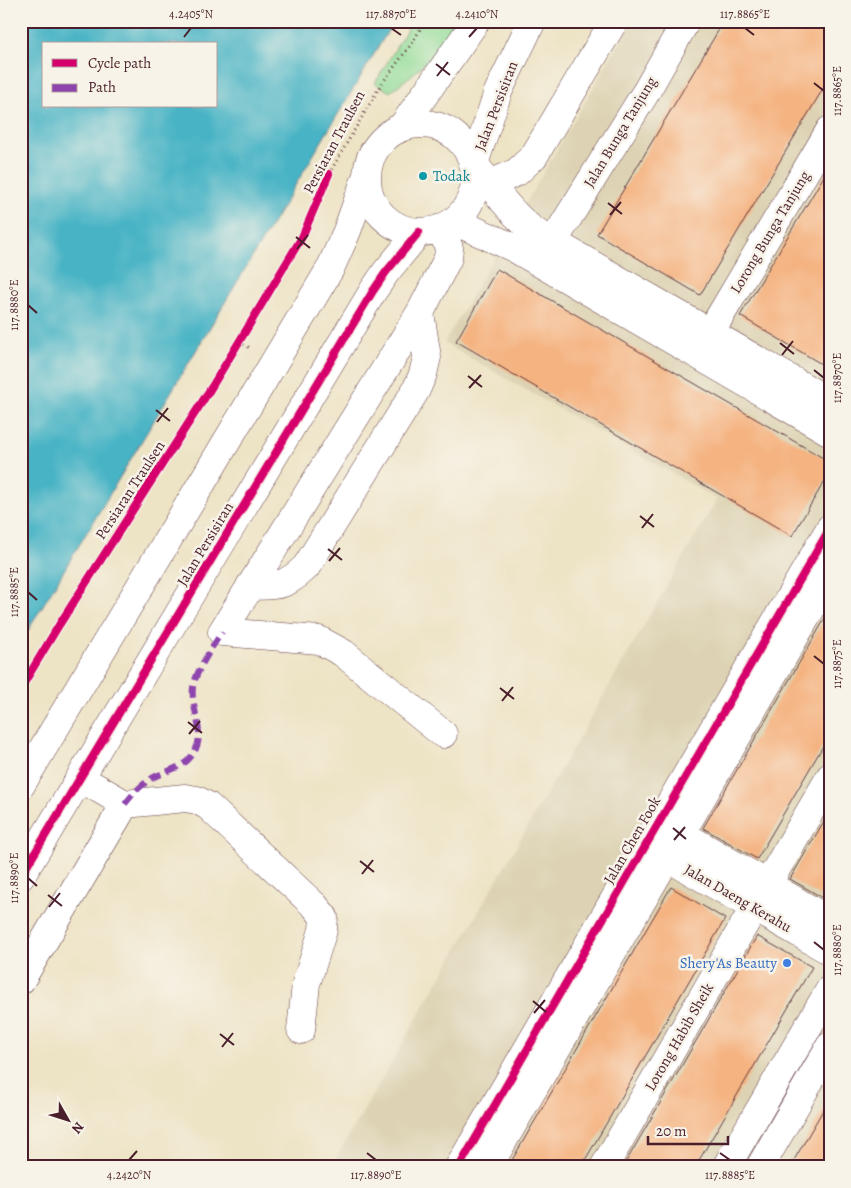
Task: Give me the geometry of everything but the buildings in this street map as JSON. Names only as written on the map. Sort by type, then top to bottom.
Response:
[{"type":"street","points":[[402,127],[476,21]]},
{"type":"street","name":"Jalan Persisiran","points":[[482,174],[498,92],[532,21]]},
{"type":"street","points":[[438,227],[465,209],[472,195],[475,180],[482,174],[517,172],[534,156],[614,21]]},
{"type":"street","name":"Jalan Bunga Tanjung","points":[[553,242],[646,92],[686,21]]},
{"type":"street","points":[[21,784],[330,269],[347,231],[367,175],[370,160],[378,146],[388,134],[402,127],[420,123],[438,125],[454,134],[467,148],[482,174],[523,223],[830,402]]},
{"type":"street","name":"Lorong Bunga Tanjung","points":[[710,333],[830,130]]},
{"type":"street","points":[[367,175],[369,192],[376,208],[388,220],[403,229],[438,227],[514,248],[830,432]]},
{"type":"street","points":[[438,227],[449,248],[448,258],[420,313],[222,632],[319,640],[343,653],[443,734]]},
{"type":"street","name":"Jalan Persisiran","points":[[21,876],[373,291],[386,272],[438,227]]},
{"type":"street","points":[[250,586],[278,586],[293,580],[306,567],[416,390],[423,374],[427,357],[420,313]]},
{"type":"street","name":"Jalan Chen Fook","points":[[459,1167],[670,827],[830,528]]},
{"type":"street","name":"Jalan Chen Fook","points":[[670,827],[830,576]]},
{"type":"street","name":"Lorong Habib Sheik","points":[[604,1167],[830,777]]},
{"type":"street","points":[[80,778],[125,804],[185,798],[197,800],[208,806],[315,906],[324,917],[323,930],[306,984],[301,1030]]},
{"type":"street","points":[[21,980],[125,804]]},
{"type":"street","name":"Jalan Daeng Kerahu","points":[[670,827],[830,951]]},
{"type":"street","name":"Jalan Chen Fook","points":[[488,1167],[656,851]]},
{"type":"street","name":"Jalan Daeng Kerahu","points":[[656,851],[761,896],[830,921]]},
{"type":"street","points":[[726,1167],[830,989]]},
{"type":"street","points":[[760,1167],[830,1046]]},
{"type":"path","points":[[234,350],[244,334]]},
{"type":"shaded area","points":[[632,21],[830,21],[830,1167],[331,1167],[717,499],[444,343]]},
{"type":"green space","points":[[412,21],[456,21],[433,55],[390,92],[375,83]]},
{"type":"water","points":[[21,21],[394,21],[21,642]]},
{"type":"marked path","points":[[125,804],[143,785],[156,776],[183,764],[196,749],[199,732],[193,687],[201,666],[222,632]]},
{"type":"cycle path","name":"Persiaran Traulsen","points":[[21,688],[59,625],[211,388],[302,237],[329,174]]},
{"type":"cycle path","points":[[21,876],[373,291],[419,232]]},
{"type":"cycle path","points":[[459,1167],[830,528]]},
{"type":"place","name":"Todak","points":[[423,176]]},
{"type":"place","name":"Shery'As Beauty","points":[[787,963]]}]
